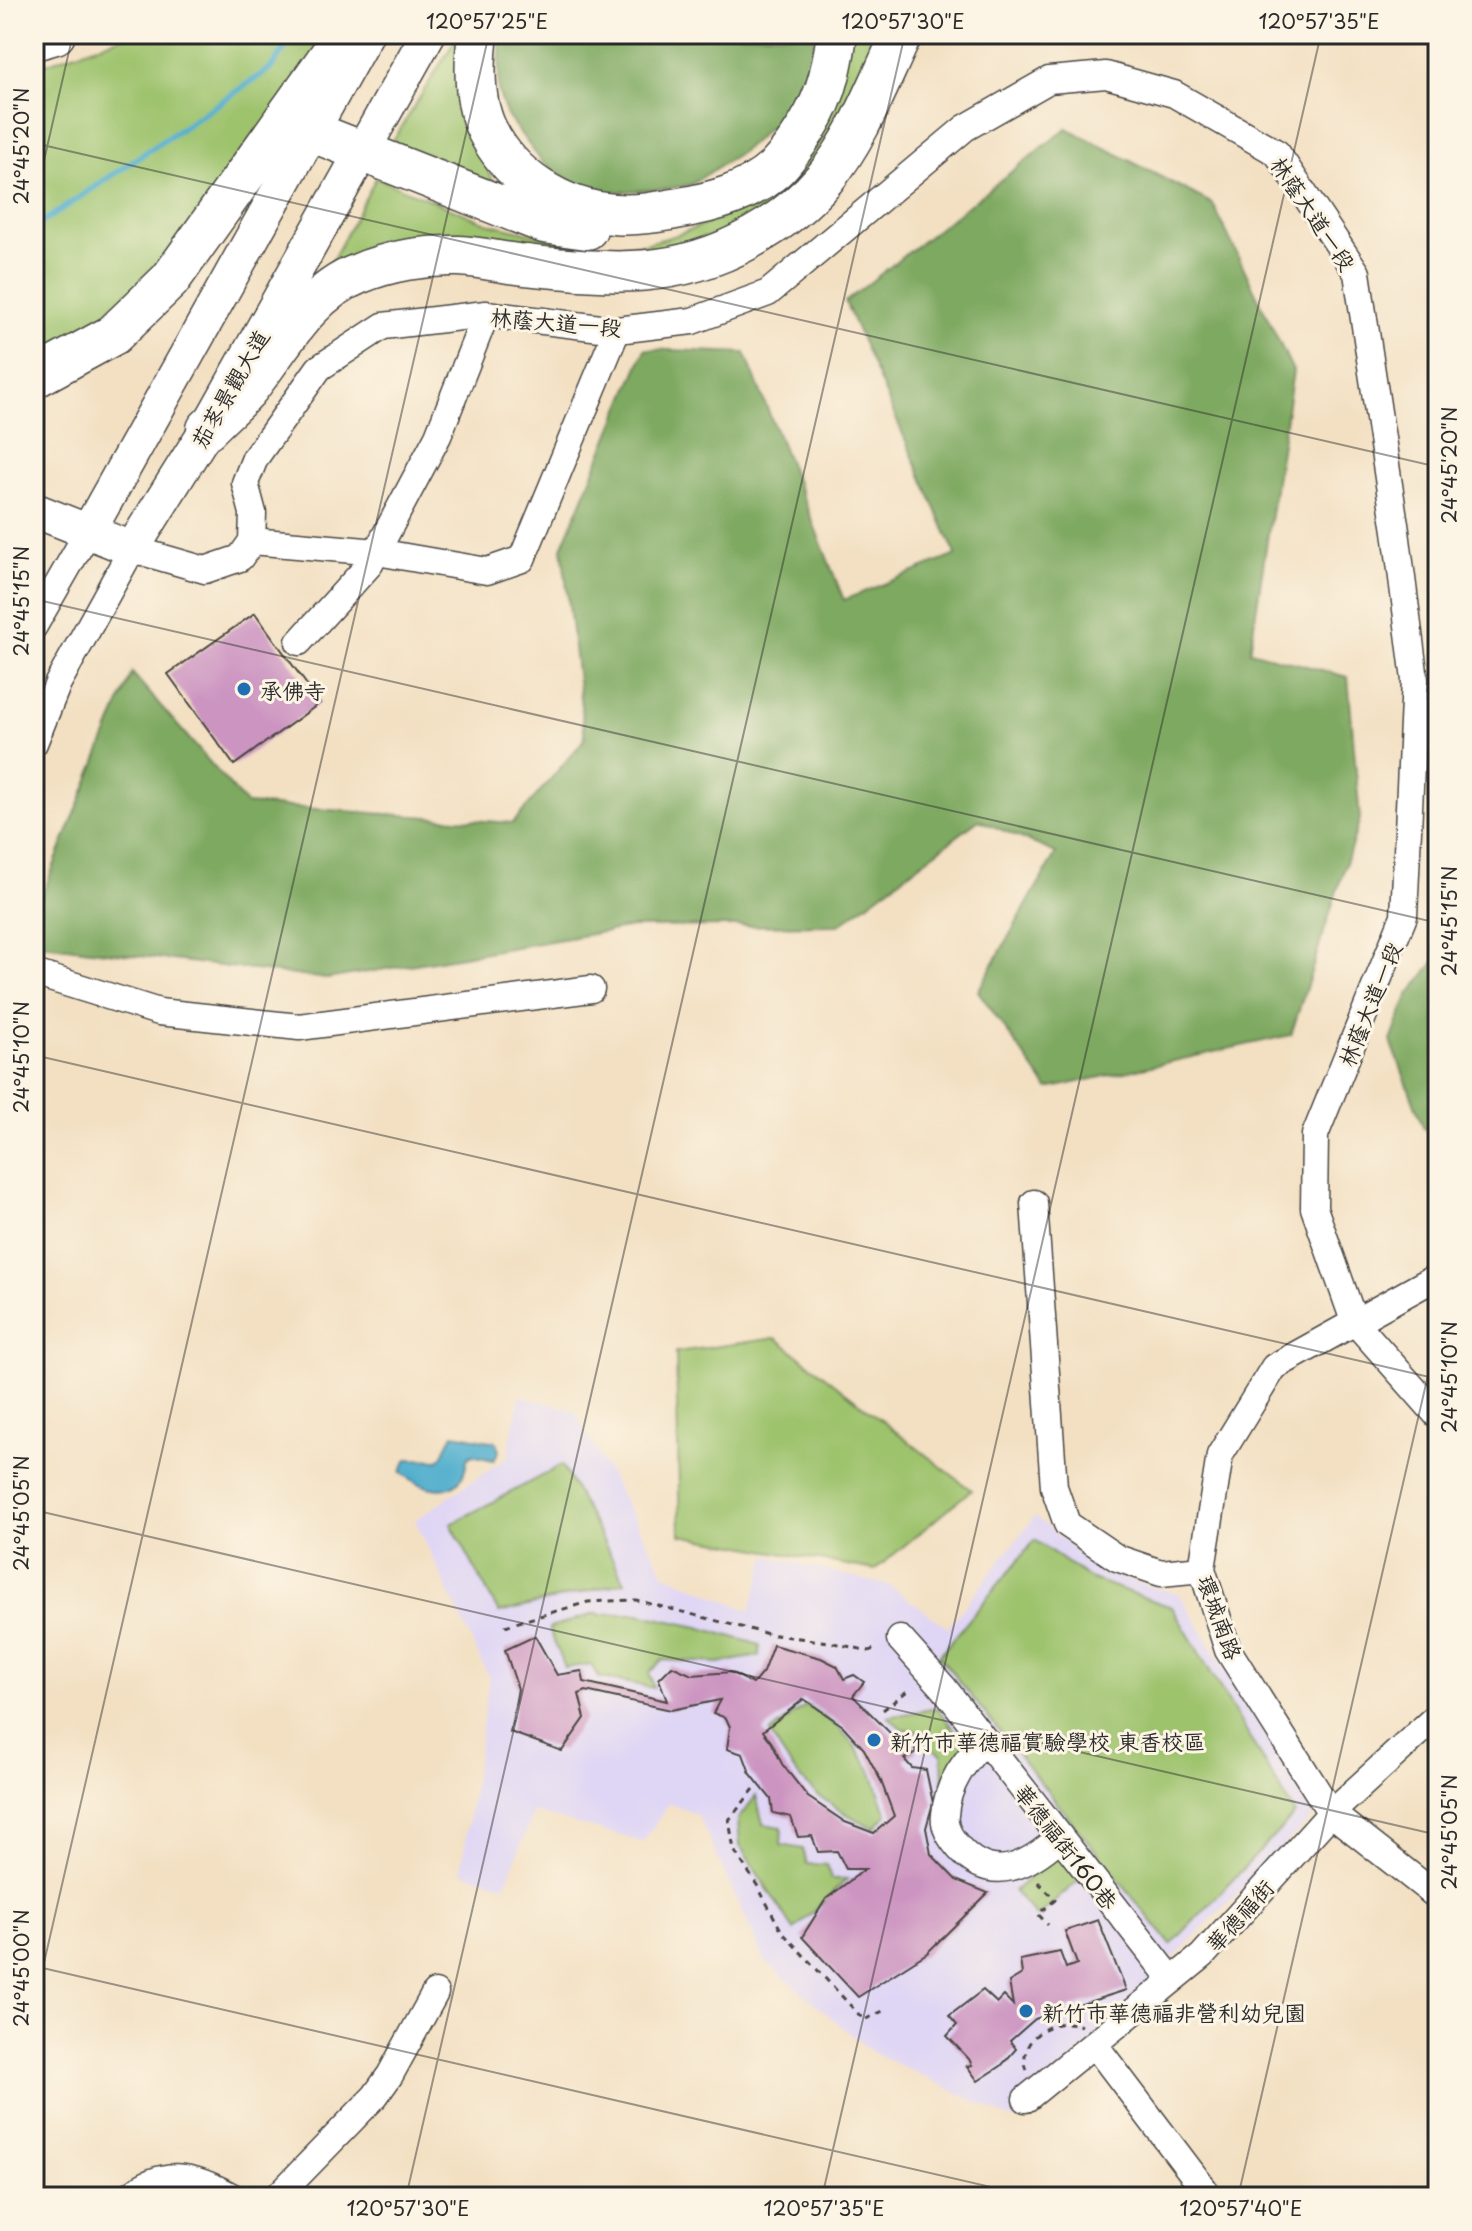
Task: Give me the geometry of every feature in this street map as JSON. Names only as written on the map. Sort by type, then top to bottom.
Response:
[{"type":"highway","points":[[34,378],[113,335],[170,280],[345,34]]},
{"type":"highway","points":[[478,34],[474,62],[476,86],[487,129],[513,165],[550,196],[590,210],[625,215],[668,211],[729,197]]},
{"type":"highway","points":[[310,131],[544,223],[592,230],[630,230],[666,224],[729,197],[776,168],[814,118],[832,74],[837,34]]},
{"type":"highway","points":[[207,429],[246,391],[304,314],[328,291],[355,275],[384,264],[457,256],[581,270],[656,270],[681,267],[706,259],[759,234],[784,217],[825,178],[857,127],[902,34]]},
{"type":"main road","points":[[89,530],[366,34]]},
{"type":"main road","name":"茄苳景觀大道","points":[[132,549],[207,429],[428,34]]},
{"type":"main road","points":[[34,510],[132,549]]},
{"type":"street","name":"林蔭大道一段","points":[[252,541],[253,513],[245,483],[255,458],[319,368],[383,326],[486,314],[617,330],[692,321],[768,293],[965,128],[1049,80],[1106,75],[1174,94],[1277,153],[1357,273],[1415,680],[1404,916],[1315,1135],[1314,1208],[1354,1321],[1438,1416]]},
{"type":"street","points":[[299,642],[370,564],[377,552],[438,436],[486,314]]},
{"type":"street","points":[[132,549],[205,570],[240,558],[252,541],[377,552],[487,571],[522,559],[617,330]]},
{"type":"street","points":[[34,626],[89,530]]},
{"type":"street","name":"茄苳景觀大道","points":[[34,743],[58,683],[132,549]]},
{"type":"street","points":[[34,973],[159,1012],[299,1027],[591,989]]},
{"type":"street","points":[[1034,1203],[1054,1487],[1067,1524],[1117,1558],[1161,1573],[1202,1569]]},
{"type":"street","name":"環城南路","points":[[1438,1276],[1274,1367],[1220,1455],[1202,1569],[1228,1650],[1331,1813],[1438,1897]]},
{"type":"street","name":"華德福街160巷","points":[[900,1639],[930,1672],[1172,1980]]},
{"type":"street","name":"華德福街","points":[[1033,2094],[1202,1956],[1331,1813],[1438,1715]]},
{"type":"street","points":[[984,1740],[960,1767],[949,1796],[944,1817],[950,1838],[964,1854],[981,1865],[997,1869],[1021,1865],[1060,1837]]},
{"type":"street","points":[[277,2197],[375,2096],[435,1993]]},
{"type":"street","points":[[1095,2045],[1210,2197]]},
{"type":"street","points":[[128,2197],[155,2180],[185,2177],[204,2181],[233,2197]]},
{"type":"path","points":[[505,1626],[588,1602],[636,1600],[768,1634],[869,1651],[900,1639]]},
{"type":"path","points":[[883,1710],[930,1672]]},
{"type":"path","points":[[754,1789],[729,1820],[734,1850],[782,1932],[864,2020],[885,2010]]},
{"type":"path","points":[[1048,1925],[1038,1914],[1055,1900]]},
{"type":"path","points":[[1033,2094],[1024,2062],[1036,2035],[1052,2024],[1070,2021],[1084,2027],[1095,2045]]},
{"type":"shaded area","name":"新竹市華德福實驗學校 東香校區","points":[[520,1396],[574,1410],[665,1574],[750,1611],[767,1556],[890,1586],[948,1628],[1035,1516],[1101,1572],[1179,1594],[1315,1814],[1014,2120],[872,2052],[765,1961],[698,1815],[669,1803],[643,1842],[534,1812],[505,1885],[461,1872],[489,1678],[415,1520],[507,1458]]},
{"type":"green space","points":[[130,34],[332,34],[226,184],[108,321],[34,364],[34,68]]},
{"type":"green space","points":[[459,34],[479,153],[493,180],[518,209],[388,149]]},
{"type":"green space","points":[[501,34],[816,34],[809,65],[791,98],[774,123],[745,149],[692,184],[668,189],[596,192],[572,182],[543,163],[507,116],[498,91]]},
{"type":"green space","points":[[851,34],[885,34],[862,86],[812,169],[757,215],[692,250],[322,280],[376,178],[487,223],[598,246],[645,244],[723,217]]},
{"type":"green space","points":[[1067,128],[1213,204],[1293,371],[1250,651],[1348,677],[1360,819],[1291,1035],[1048,1089],[978,991],[1056,853],[979,820],[839,925],[633,927],[327,979],[34,943],[34,915],[132,673],[246,804],[513,823],[585,739],[562,548],[645,349],[745,353],[844,600],[956,555],[845,302]]},
{"type":"green space","points":[[1438,957],[1438,1133],[1424,1129],[1391,1041],[1408,996]]},
{"type":"green space","points":[[776,1338],[971,1490],[875,1570],[680,1535],[676,1352]]},
{"type":"green space","points":[[562,1465],[625,1582],[499,1613],[451,1524]]},
{"type":"green space","points":[[1035,1540],[1089,1578],[1172,1607],[1295,1814],[1171,1945],[939,1656]]},
{"type":"green space","points":[[593,1614],[638,1614],[698,1627],[760,1645],[759,1656],[719,1663],[662,1660],[649,1673],[654,1688],[598,1677],[591,1664],[565,1668],[549,1628]]},
{"type":"green space","points":[[806,1705],[838,1727],[871,1770],[887,1815],[874,1828],[813,1791],[792,1767],[770,1733]]},
{"type":"green space","points":[[937,1708],[969,1748],[943,1780],[942,1754],[929,1747],[922,1732],[903,1729],[888,1717]]},
{"type":"green space","points":[[756,1796],[763,1824],[782,1827],[781,1845],[803,1849],[807,1864],[827,1865],[831,1879],[847,1879],[794,1930],[740,1846],[738,1819]]},
{"type":"green space","points":[[1056,1854],[1079,1880],[1037,1917],[1014,1891]]},
{"type":"water","points":[[454,1434],[496,1442],[499,1451],[494,1460],[472,1455],[467,1459],[458,1482],[442,1489],[421,1484],[401,1472],[407,1459],[439,1460]]},
{"type":"building","name":"承佛寺","points":[[255,613],[320,703],[234,765],[168,674]]},
{"type":"building","points":[[535,1636],[557,1675],[582,1671],[584,1682],[667,1701],[659,1679],[672,1666],[692,1675],[731,1672],[753,1684],[763,1672],[773,1645],[821,1658],[837,1666],[844,1679],[854,1675],[864,1682],[853,1696],[900,1743],[912,1740],[916,1752],[904,1759],[912,1768],[926,1770],[933,1803],[926,1828],[931,1854],[956,1880],[988,1893],[927,1953],[858,1997],[802,1937],[826,1899],[865,1869],[846,1869],[837,1851],[818,1852],[812,1836],[798,1837],[791,1817],[773,1813],[771,1799],[750,1773],[743,1754],[727,1749],[730,1727],[726,1718],[713,1713],[720,1700],[671,1710],[586,1691],[579,1694],[585,1718],[562,1751],[510,1732],[518,1689],[505,1650]],"holes":[[[804,1699],[843,1726],[864,1749],[881,1781],[894,1816],[874,1833],[845,1822],[808,1797],[782,1764],[763,1731]]]},
{"type":"building","points":[[1098,1920],[1126,1990],[1035,2019],[1010,2041],[1016,2049],[1001,2066],[978,2081],[967,2066],[972,2065],[969,2059],[947,2036],[957,2025],[949,2016],[983,1990],[997,2003],[1004,1996],[1013,2005],[1009,1982],[1022,1974],[1020,1960],[1060,1952],[1066,1968],[1077,1964],[1065,1931]]},
{"type":"waterway","points":[[34,228],[271,68],[294,34]]},
{"type":"place","name":"承佛寺","points":[[244,689]]},
{"type":"place","name":"新竹市華德福實驗學校 東香校區","points":[[874,1740]]},
{"type":"place","name":"新竹市華德福非營利幼兒園","points":[[1026,2011]]}]
